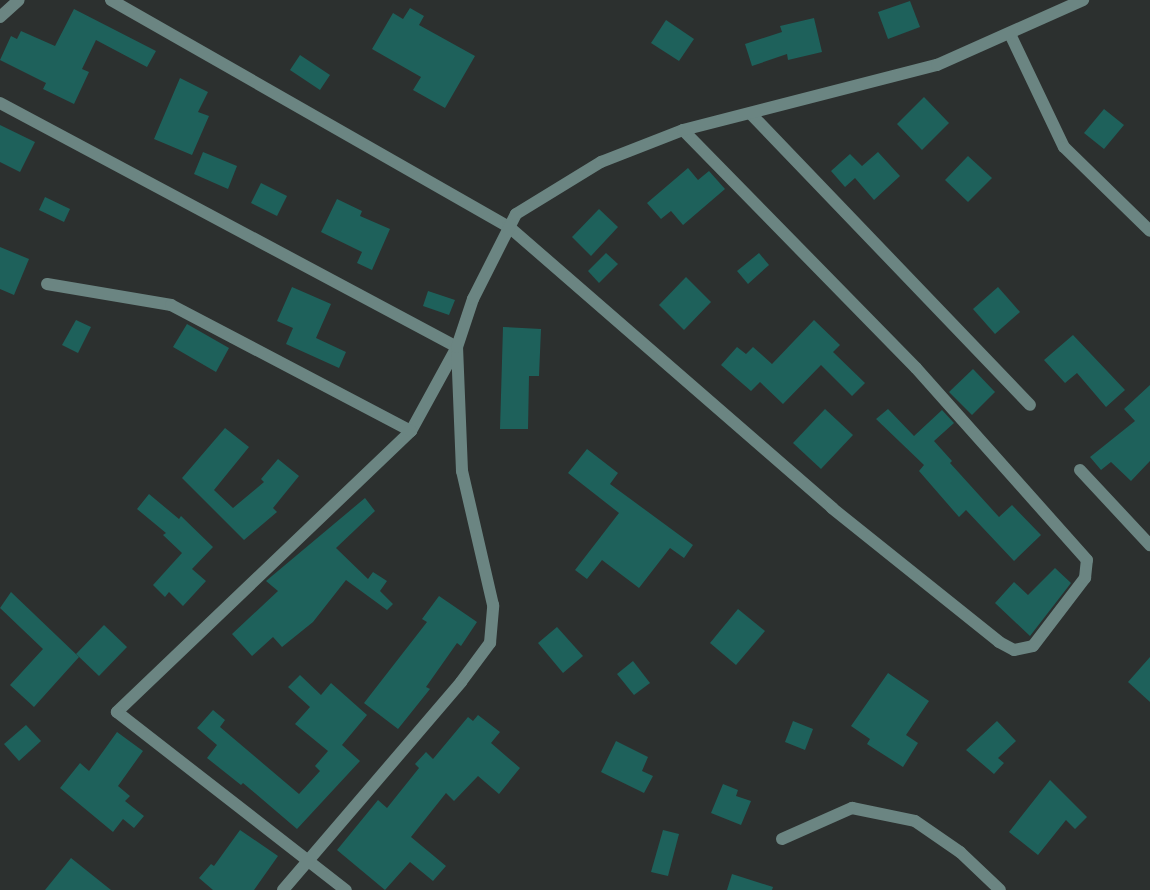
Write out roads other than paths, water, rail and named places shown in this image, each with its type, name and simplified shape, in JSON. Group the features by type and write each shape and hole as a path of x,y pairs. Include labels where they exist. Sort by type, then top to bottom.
{"street":[{"path":"0,17 19,0"},
{"path":"111,0 508,226 832,508 999,642 1014,650 1033,646 1085,578 1087,560 916,368 683,130"},
{"path":"346,890 310,860 117,712 411,431 457,347 473,299 508,226 516,214 601,162 683,130 937,65 1010,34 1058,4 1083,0"},
{"path":"1010,34 1064,147 1150,231"},
{"path":"0,103 457,347"},
{"path":"751,114 1030,405"},
{"path":"48,284 172,305 411,431"},
{"path":"284,890 460,682 490,643 493,605 462,471 457,347"},
{"path":"1080,470 1150,545"},
{"path":"782,839 852,808 915,821 960,852 1000,890"}]}
